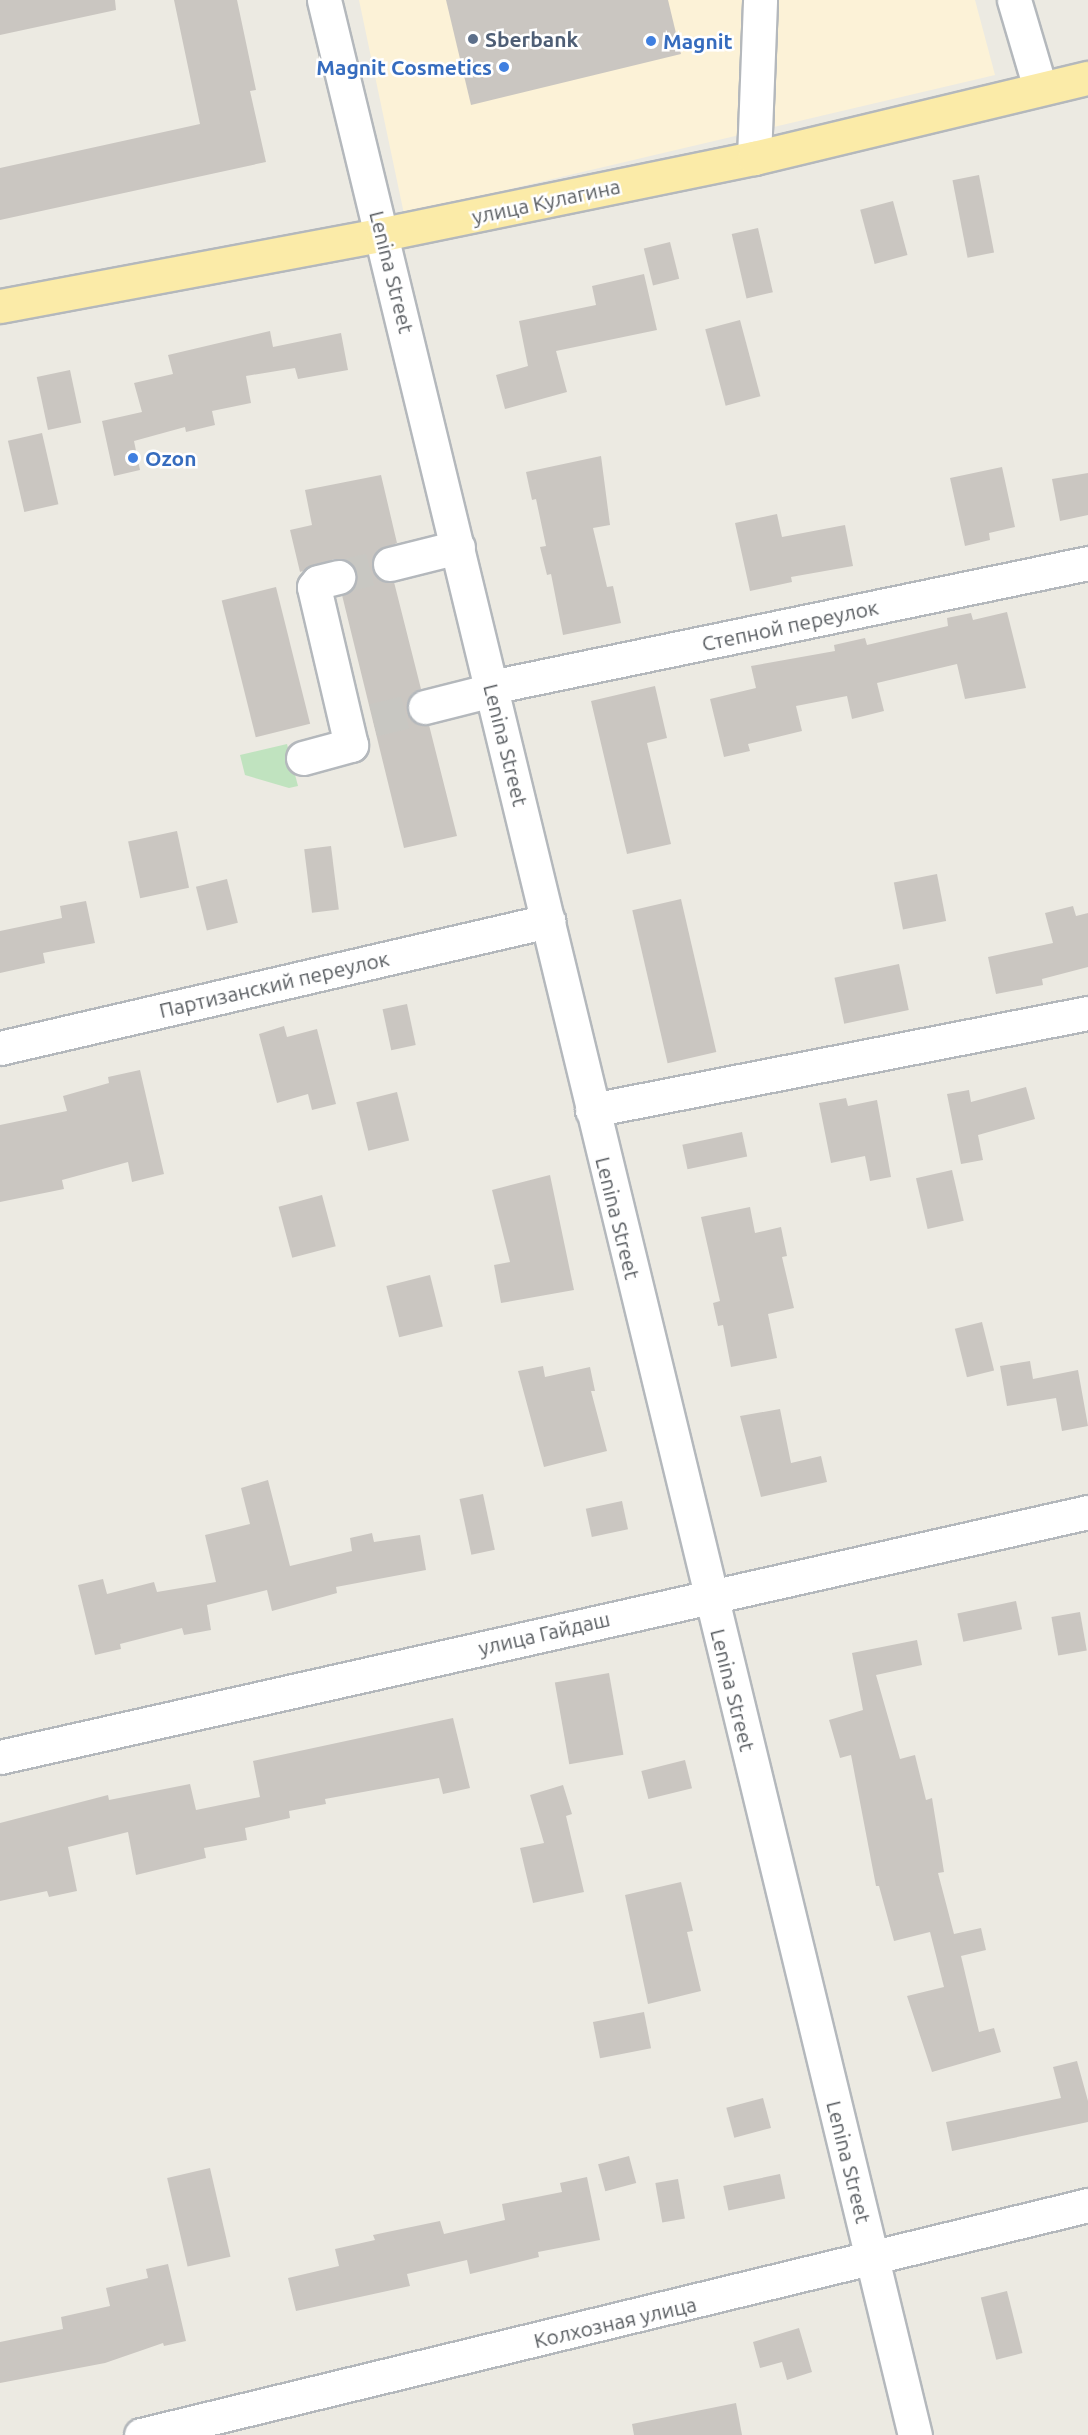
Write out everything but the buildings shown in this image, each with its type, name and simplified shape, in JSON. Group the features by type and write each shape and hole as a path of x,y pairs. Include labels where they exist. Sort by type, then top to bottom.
{"main road":[{"name":"улица Кулагина","path":"0,306 384,234 754,158 1088,78"}],"street":[{"name":"Lenina Street","path":"324,0 384,234 709,1595 874,2260 915,2435"},
{"path":"754,158 760,0"},
{"path":"1014,0 1040,88"},
{"path":"390,564 458,547"},
{"name":"Степной переулок","path":"425,707 492,689 1088,563"},
{"path":"303,758 351,744 360,723 314,587 318,582 338,577"},
{"name":"Партизанский переулок","path":"0,1048 548,921"},
{"path":"592,1110 1088,1012"},
{"name":"улица Гайдаш","path":"0,1757 709,1595 1088,1512"},
{"name":"Колхозная улица","path":"141,2435 874,2260 1088,2205"}],"shaded area":[{"path":"359,0 975,0 995,75 404,214"}],"green space":[{"path":"287,744 298,786 289,788 245,775 240,755"}],"tunnel":[{"path":"338,577 390,564"},
{"path":"373,720 425,707"}],"place":[{"name":"Sberbank","path":"473,39"},
{"name":"Magnit","path":"651,41"},
{"name":"Magnit Cosmetics","path":"504,67"},
{"name":"Ozon","path":"133,458"}]}
